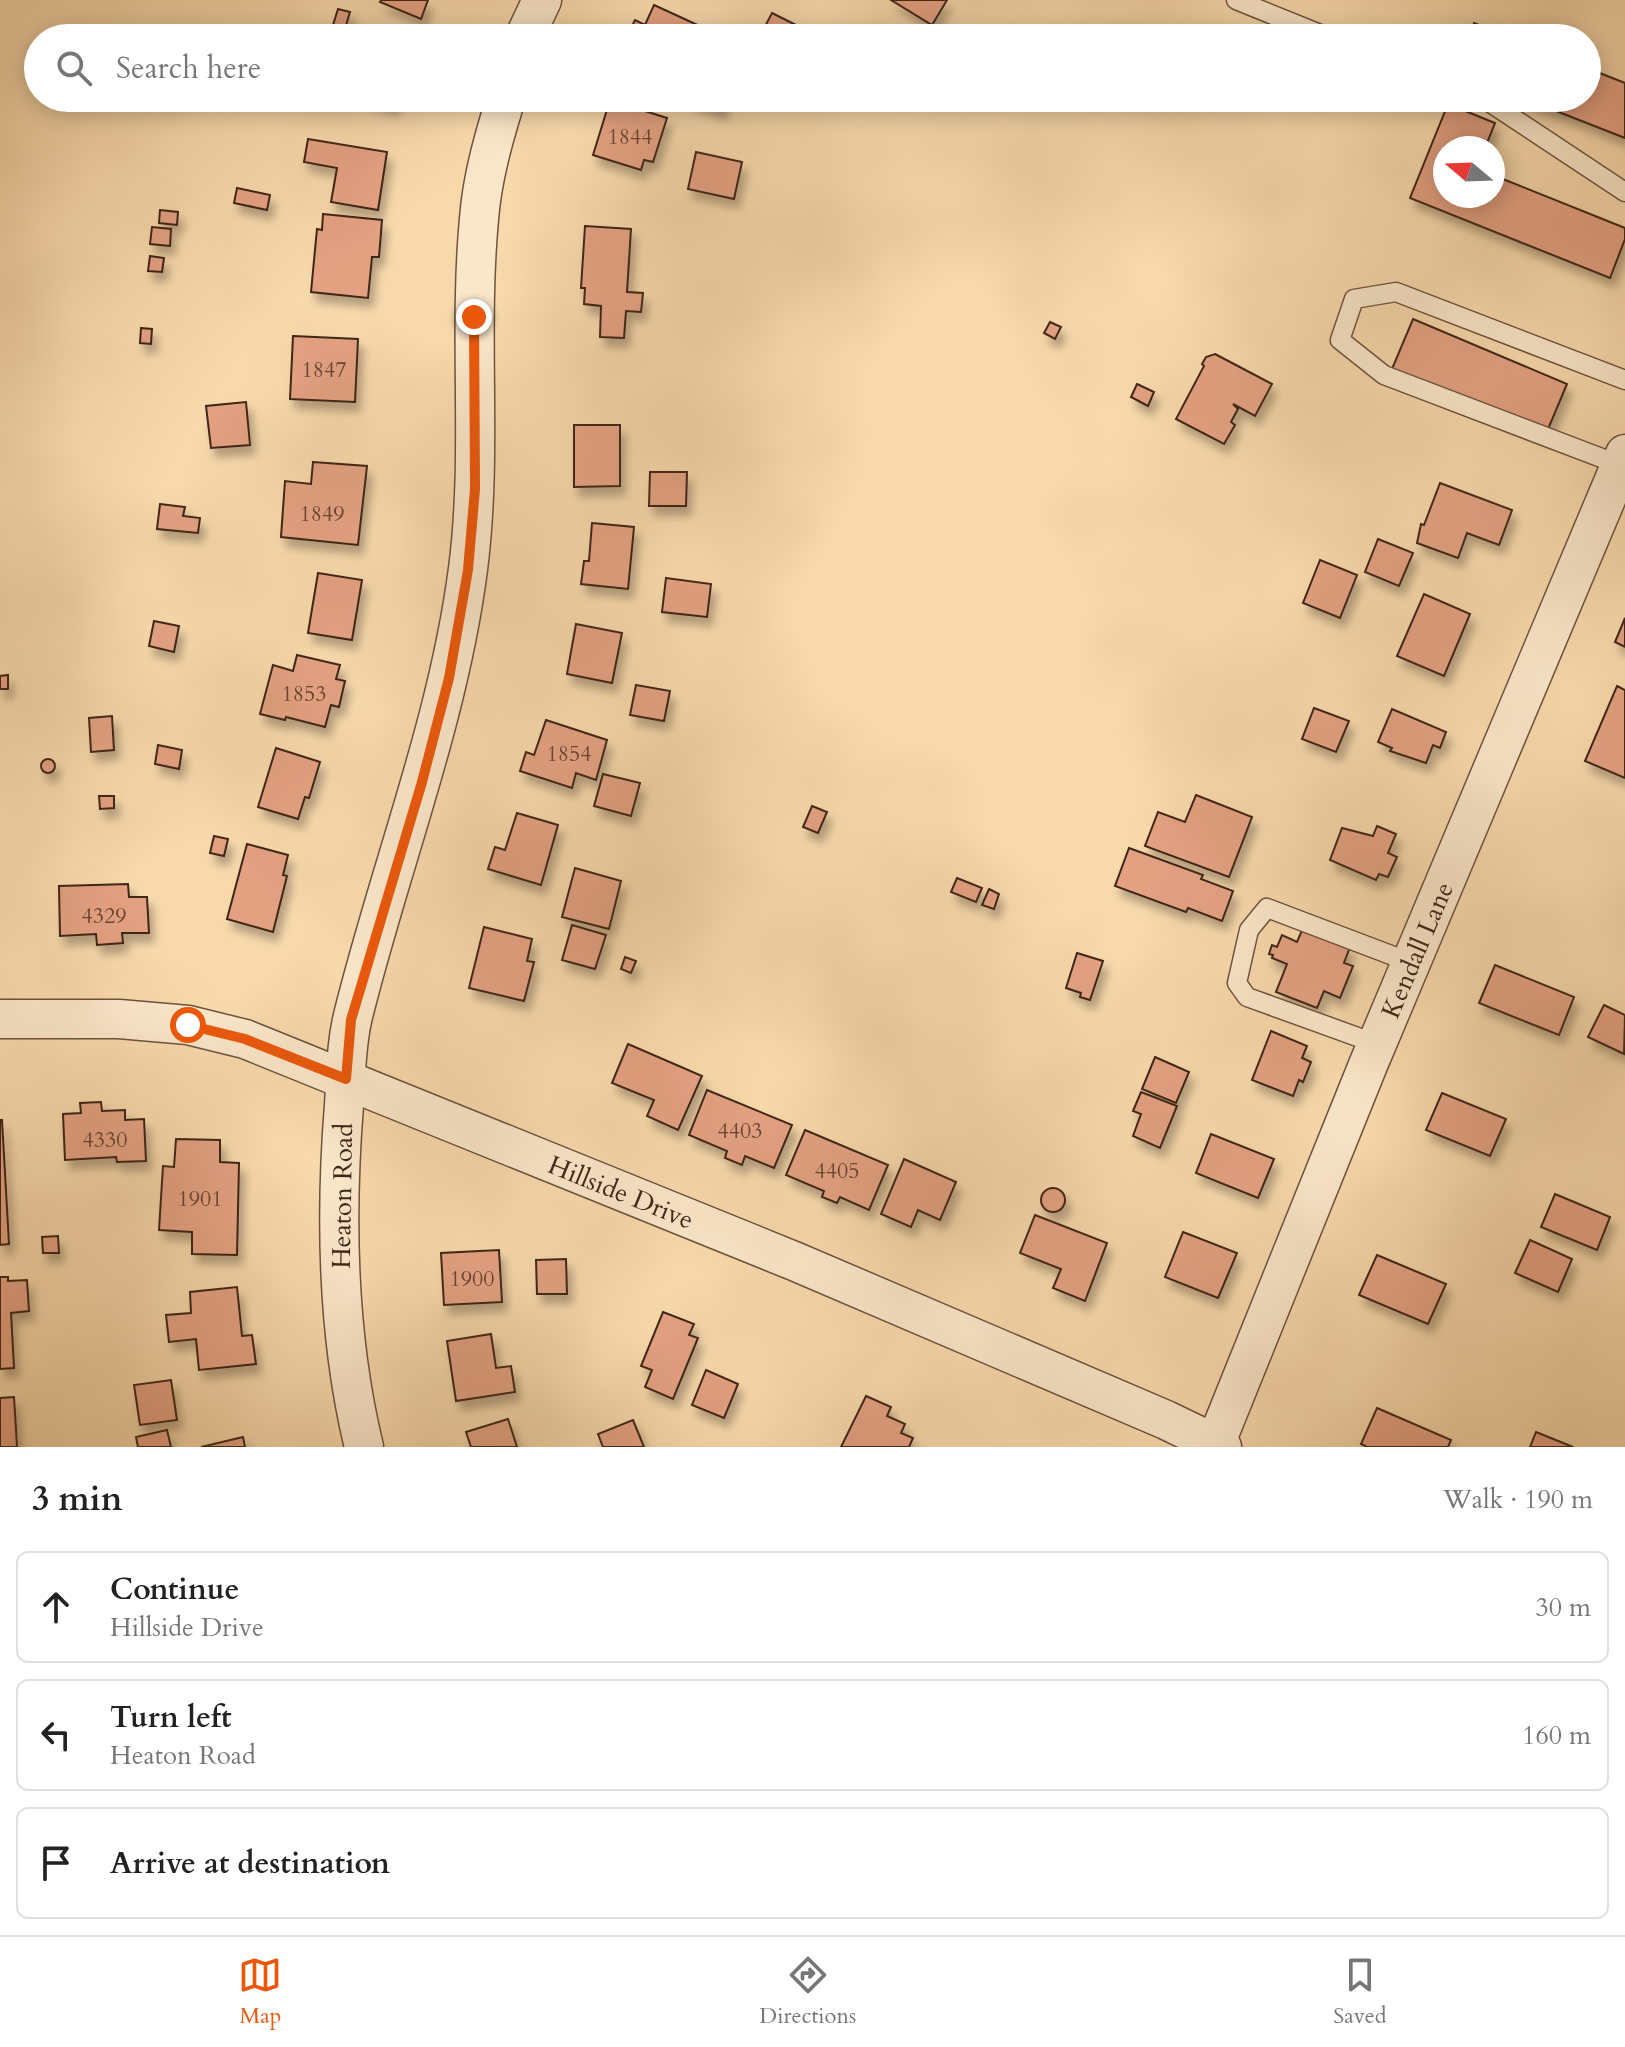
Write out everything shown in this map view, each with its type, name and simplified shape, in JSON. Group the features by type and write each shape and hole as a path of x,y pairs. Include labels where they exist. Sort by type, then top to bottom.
{"street":[{"path":"531,24 542,0"},
{"name":"Heaton Road","path":"364,1447 350,1367 340,1266 338,1182 351,1020 422,782 449,678 468,570 475,489 474,317 479,216 493,140 502,112"},
{"name":"Kendall Lane","path":"1217,1446 1377,1044 1623,460"},
{"name":"Hillside Drive","path":"0,1019 119,1019 188,1025 245,1039 794,1261 1166,1420 1217,1446"}],"lane":[{"path":"1236,0 1295,24"},
{"path":"1504,112 1625,192"},
{"path":"1623,460 1384,375 1340,340 1354,299 1396,292 1625,380"},
{"path":"1377,1044 1247,997 1237,983 1249,930 1267,908 1412,963"}],"building":[{"path":"381,0 428,0 421,19"},
{"path":"891,0 947,0 930,24"},
{"path":"654,5 695,24 645,24"},
{"path":"338,9 350,12 346,24 333,24"},
{"path":"772,13 794,24 766,24"},
{"path":"1601,74 1625,83 1625,138 1559,112 1601,112"},
{"path":"606,112 648,112 667,118 653,162 644,160 641,170 593,155"},
{"path":"1445,112 1468,112 1495,123 1490,136 1435,136"},
{"path":"308,139 387,152 378,210 331,202 337,168 304,162"},
{"path":"1433,141 1433,207 1410,198"},
{"path":"696,152 742,162 734,199 688,189"},
{"path":"1505,180 1625,228 1625,239 1610,278 1435,208 1505,208"},
{"path":"237,188 270,195 267,210 234,203"},
{"path":"160,210 178,212 177,225 159,223"},
{"path":"323,214 382,220 379,257 372,257 368,298 311,292 317,229 322,230"},
{"path":"585,226 631,229 627,292 643,293 641,312 626,311 624,338 600,337 601,306 584,304 585,288 581,288"},
{"path":"152,227 171,229 170,246 150,244"},
{"path":"150,256 164,258 162,272 148,271"},
{"path":"1413,319 1567,384 1546,434 1392,369"},
{"path":"1050,322 1061,327 1055,339 1044,333"},
{"path":"141,328 152,329 151,344 140,343"},
{"path":"293,336 358,339 355,402 290,399"},
{"path":"1215,354 1272,384 1255,416 1233,404 1238,409 1231,422 1235,425 1224,444 1176,419 1206,357"},
{"path":"1137,384 1154,392 1148,406 1131,397"},
{"path":"246,402 250,445 211,448 206,406"},
{"path":"574,425 620,425 620,486 574,487"},
{"path":"313,462 367,466 358,545 281,537 285,481 311,484"},
{"path":"650,472 687,472 686,506 649,506"},
{"path":"1440,483 1512,510 1499,545 1467,533 1458,558 1417,543 1421,524 1424,525"},
{"path":"160,504 185,507 183,516 200,518 198,533 157,529"},
{"path":"592,523 634,527 628,589 581,584 584,561 589,561"},
{"path":"1378,539 1413,553 1399,586 1365,572"},
{"path":"1320,560 1357,575 1340,618 1303,603"},
{"path":"318,573 362,580 352,640 308,633"},
{"path":"666,578 711,584 707,617 662,612"},
{"path":"1424,594 1470,614 1444,676 1397,656"},
{"path":"1625,618 1625,647 1615,642"},
{"path":"154,621 179,626 174,652 149,646"},
{"path":"576,624 622,633 612,683 567,674"},
{"path":"297,655 340,665 336,679 345,681 339,707 331,705 325,727 260,714 273,665 293,671"},
{"path":"8,675 8,689 0,689 0,676"},
{"path":"636,685 670,691 664,721 630,715"},
{"path":"1617,686 1625,690 1625,778 1585,761"},
{"path":"1314,708 1349,721 1336,752 1302,739"},
{"path":"1392,709 1446,732 1440,748 1433,745 1426,763 1390,751 1392,748 1378,742"},
{"path":"112,716 114,750 91,752 89,718"},
{"path":"546,720 607,740 596,780 576,773 572,788 520,771 526,752 534,755"},
{"path":"158,745 182,750 179,769 155,764"},
{"path":"276,748 320,762 309,798 305,797 298,819 258,807"},
{"path":"48,759 55,766 48,773 41,766"},
{"path":"603,774 640,783 631,816 594,806"},
{"path":"1196,795 1252,817 1229,877 1145,846 1158,812 1185,822"},
{"path":"99,796 114,796 114,808 100,809"},
{"path":"812,806 827,812 818,833 803,827"},
{"path":"517,813 558,825 541,885 488,869 495,847 505,850"},
{"path":"1377,826 1396,834 1388,853 1397,857 1388,877 1379,874 1376,880 1330,860 1342,828 1373,836"},
{"path":"214,836 228,839 224,856 210,853"},
{"path":"247,844 288,855 283,875 287,876 273,932 227,919"},
{"path":"1129,848 1203,875 1201,879 1233,891 1222,921 1188,908 1186,912 1115,886"},
{"path":"575,868 621,881 609,929 562,917"},
{"path":"957,878 982,888 976,902 951,892"},
{"path":"128,884 129,897 147,897 149,933 122,933 123,943 97,945 96,934 60,936 59,886"},
{"path":"989,889 999,894 994,909 982,905"},
{"path":"572,925 606,935 595,969 562,960"},
{"path":"484,927 532,939 527,961 534,962 524,1001 469,988"},
{"path":"1303,928 1350,947 1344,963 1353,966 1340,998 1324,991 1317,1008 1276,992 1287,964 1269,954 1272,945 1277,947 1282,935 1297,942"},
{"path":"1077,953 1103,961 1090,1000 1066,988"},
{"path":"625,957 636,961 631,973 621,969"},
{"path":"1495,965 1574,997 1559,1035 1479,1003"},
{"path":"1604,1005 1625,1015 1624,1054 1588,1037"},
{"path":"1271,1031 1307,1046 1302,1058 1311,1062 1293,1096 1252,1080"},
{"path":"628,1044 702,1076 678,1130 647,1116 654,1100 612,1083"},
{"path":"1155,1057 1189,1072 1176,1103 1142,1089"},
{"path":"707,1090 792,1125 774,1168 745,1156 742,1165 725,1158 727,1151 689,1135"},
{"path":"1141,1092 1177,1106 1160,1148 1133,1136 1141,1114 1133,1111"},
{"path":"1442,1093 1506,1119 1490,1156 1426,1130"},
{"path":"101,1102 102,1111 125,1110 125,1120 144,1119 146,1161 117,1162 116,1157 65,1160 63,1114 81,1113 80,1103"},
{"path":"0,1120 9,1244 0,1245"},
{"path":"805,1130 888,1165 869,1210 840,1197 837,1203 822,1197 824,1191 786,1175"},
{"path":"1211,1134 1274,1159 1258,1198 1196,1173"},
{"path":"176,1139 220,1140 220,1162 239,1163 237,1255 192,1254 192,1232 159,1230 163,1166 174,1167"},
{"path":"904,1159 956,1182 940,1220 918,1210 911,1227 881,1214"},
{"path":"1053,1188 1064,1195 1065,1200 1058,1211 1053,1212 1042,1205 1041,1200 1048,1189"},
{"path":"1555,1194 1610,1217 1597,1250 1541,1227"},
{"path":"1035,1215 1107,1243 1085,1301 1053,1288 1061,1269 1020,1253"},
{"path":"1183,1232 1237,1253 1218,1298 1165,1277"},
{"path":"58,1236 59,1253 43,1253 42,1237"},
{"path":"1530,1240 1572,1259 1558,1292 1515,1273"},
{"path":"499,1250 502,1302 444,1305 441,1253"},
{"path":"1377,1255 1446,1284 1428,1324 1359,1295"},
{"path":"566,1259 567,1294 537,1294 536,1260"},
{"path":"0,1277 8,1277 8,1281 27,1280 29,1311 11,1313 14,1368 0,1369"},
{"path":"237,1287 242,1336 252,1335 256,1364 199,1370 196,1339 169,1342 166,1315 191,1313 190,1292"},
{"path":"663,1312 694,1324 689,1335 698,1338 673,1399 645,1387 652,1370 641,1366"},
{"path":"491,1334 496,1368 511,1366 515,1392 456,1401 447,1341"},
{"path":"706,1370 738,1384 724,1418 692,1405"},
{"path":"171,1380 177,1420 140,1425 134,1385"},
{"path":"866,1396 891,1407 887,1416 905,1424 901,1433 913,1438 909,1447 841,1447"},
{"path":"14,1397 17,1447 0,1447 0,1398"},
{"path":"1377,1408 1451,1440 1448,1447 1367,1447 1361,1444"},
{"path":"508,1419 517,1447 471,1447 466,1432"},
{"path":"633,1420 644,1447 603,1447 598,1434"},
{"path":"167,1430 171,1447 138,1447 136,1437"},
{"path":"1536,1432 1573,1447 1530,1447"},
{"path":"243,1437 245,1447 201,1447"}],"route":[{"path":"188,1025 245,1039 346,1079 351,1020 422,782 449,678 468,570 475,489 474,317"}]}
